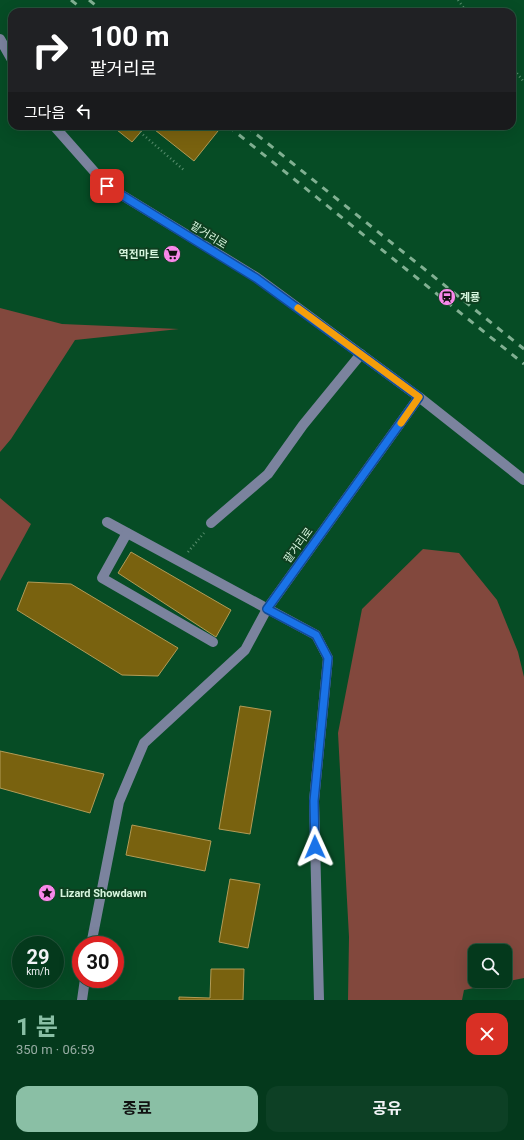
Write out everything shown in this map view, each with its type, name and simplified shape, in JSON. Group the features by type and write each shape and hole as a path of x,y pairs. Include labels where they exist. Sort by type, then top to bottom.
{"street":[{"path":"1,41 8,53"},
{"name":"팥거리로","path":"58,130 107,186 256,278 419,397 524,480"},
{"path":"211,523 268,474 303,425 361,354"},
{"name":"팥거리로","path":"93,936 120,802 144,743 245,650 267,609 419,397"},
{"path":"107,522 316,635 328,658 314,801 319,1000"},
{"path":"127,533 102,578 213,642"},
{"path":"82,1000 84,988"}],"path":[{"path":"516,72 524,82"},
{"path":"140,132 185,170"},
{"path":"181,562 211,523"}],"shaded area":[{"path":"0,308 62,324 179,329 75,340 11,439 0,452"},
{"path":"0,498 31,524 0,581"},
{"path":"423,549 459,553 497,600 518,652 524,677 524,978 512,980 512,944 468,944 468,988 474,988 464,990 462,1000 348,1000 349,937 338,733 362,609"}],"building":[{"path":"117,130 142,130 132,142"},
{"path":"155,130 219,130 194,161"},
{"path":"131,552 231,610 216,637 118,573"},
{"path":"28,582 71,584 178,648 158,676 122,675 17,610"},
{"path":"240,706 271,711 250,834 219,829"},
{"path":"0,751 104,774 90,813 0,788"},
{"path":"132,825 211,841 205,871 126,855"},
{"path":"230,879 260,884 248,948 219,942"},
{"path":"211,969 244,969 243,1000 179,1000 179,997 210,998"}],"railway":[{"path":"71,0 81,8"},
{"path":"89,0 99,8"},
{"path":"233,130 524,364"},
{"path":"251,130 524,349"}],"slow traffic":[{"path":"298,308 419,397 401,423"}],"place":[{"name":"역전마트","path":"172,254"},
{"name":"계룡","path":"447,297"},
{"name":"Lizard Showdawn","path":"47,893"}],"route":[{"path":"107,186 256,278 419,397 267,609 316,635 328,658 314,801 315,847"}]}
